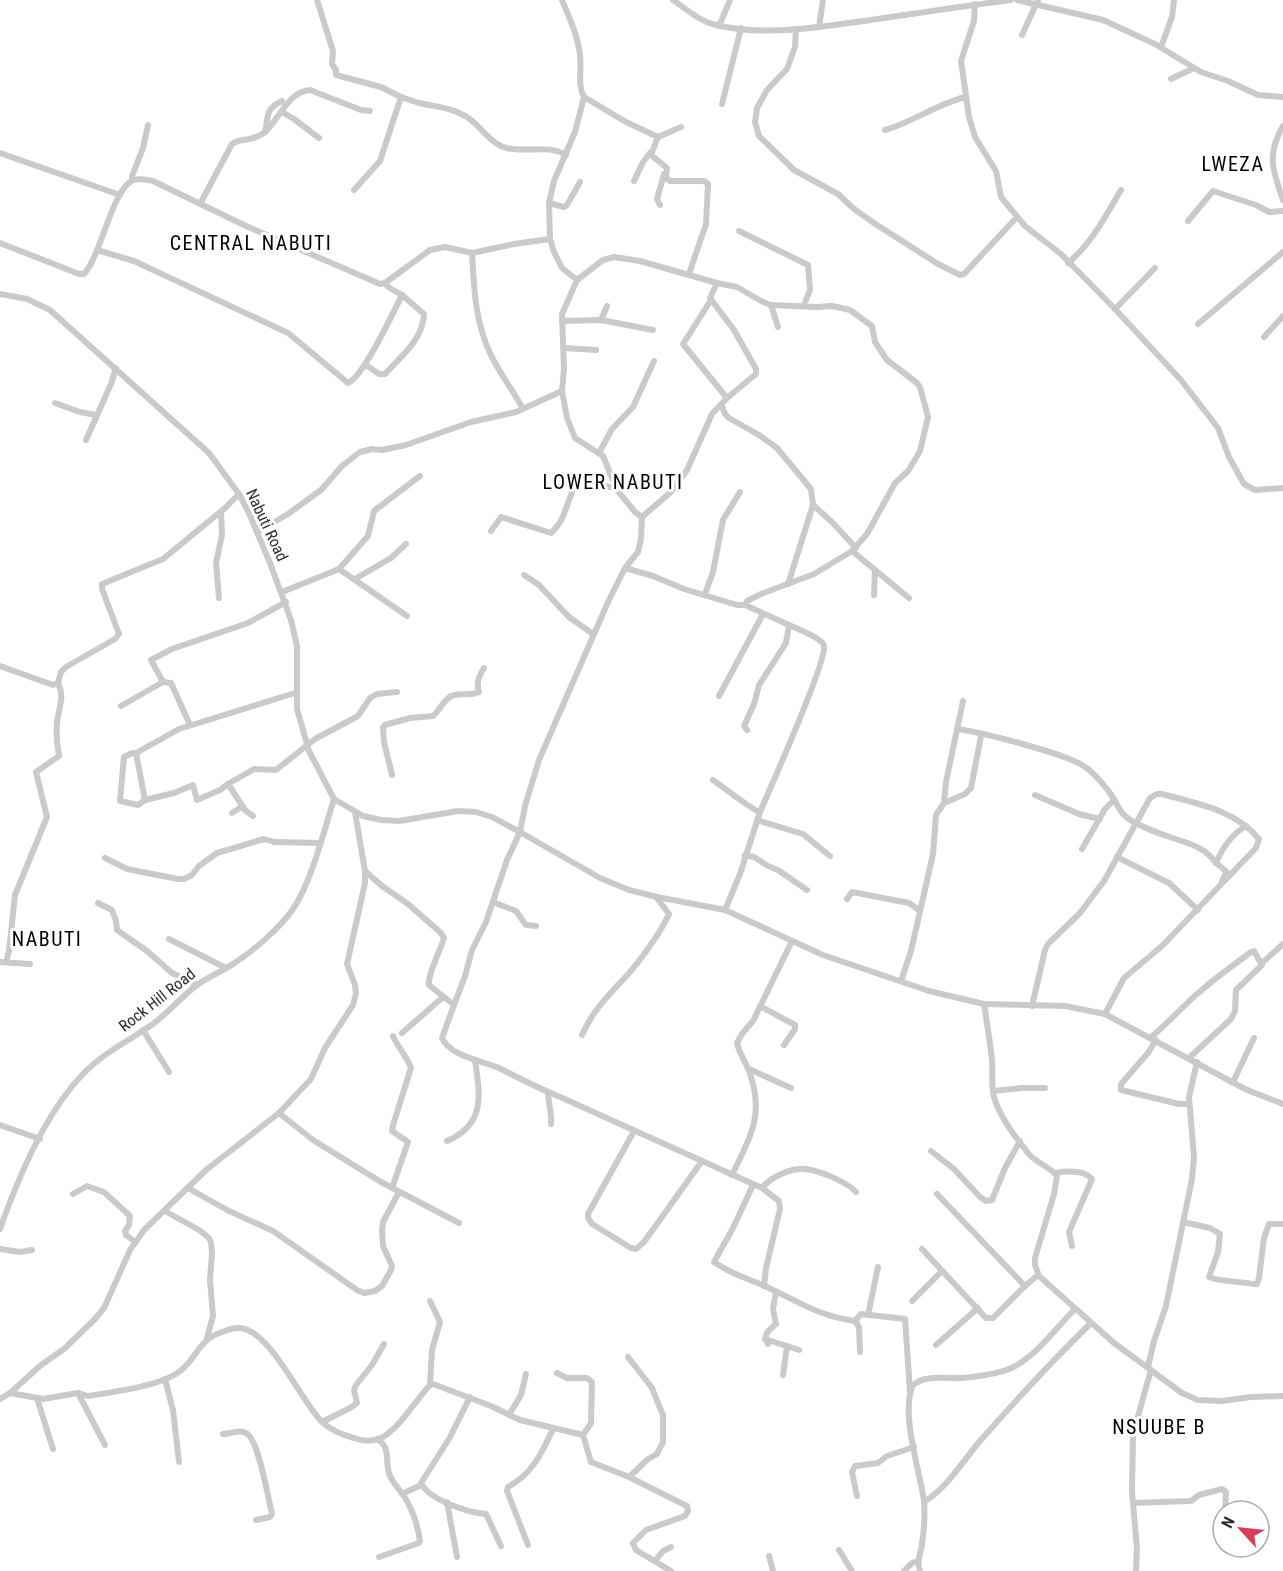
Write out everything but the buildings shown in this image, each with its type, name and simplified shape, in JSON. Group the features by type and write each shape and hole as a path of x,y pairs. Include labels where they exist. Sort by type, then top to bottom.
{"street":[{"path":"317,0 333,51 332,64 336,75 381,87 421,104 449,108 471,120 508,149 537,148 562,152 566,155"},
{"path":"562,0 579,50 580,90 584,97 633,126 658,137"},
{"path":"673,0 692,14 719,26 796,29 1011,0"},
{"path":"719,26 730,0"},
{"path":"819,27 824,0"},
{"path":"1017,0 1037,2 1102,20 1161,47 1194,68 1258,94 1283,97"},
{"path":"1161,47 1172,17 1174,0"},
{"path":"1022,35 1037,2"},
{"path":"975,4 974,21 961,59 965,98 975,137 995,168 1001,197 1017,217 1068,262 1115,309 1198,401 1218,428 1229,457 1244,484 1255,490 1283,488"},
{"path":"722,104 741,28"},
{"path":"796,29 795,47 787,69 762,98 754,118 759,136 790,167 838,194 864,217 938,264 960,275 964,274 1017,217"},
{"path":"1171,79 1194,68"},
{"path":"200,204 232,144 235,141 253,140 265,132 274,124 290,100 301,90 310,90 361,110 370,111"},
{"path":"354,190 380,161 401,97"},
{"path":"577,280 562,268 550,239 549,203 554,182 566,155 584,97"},
{"path":"885,130 912,121 950,101 965,98"},
{"path":"265,132 269,110 282,101"},
{"path":"282,112 319,138"},
{"path":"0,243 78,274 84,274 97,250 120,195 132,180 148,125"},
{"path":"1283,126 1271,154 1274,173 1283,200"},
{"path":"634,181 658,137 681,127"},
{"path":"0,153 120,195"},
{"path":"650,153 667,168"},
{"path":"660,206 657,199 660,182 667,168"},
{"path":"667,168 666,178 670,181 704,181 709,186 706,224 689,274"},
{"path":"132,180 153,181 380,284 430,250 445,247 472,253 550,239"},
{"path":"549,203 567,206 580,182"},
{"path":"1068,262 1083,250 1094,236 1121,190"},
{"path":"1188,221 1213,191 1256,205 1269,212 1283,211"},
{"path":"739,231 808,265 810,290 804,305"},
{"path":"97,250 134,261 288,333 348,383 353,381 366,365 402,295"},
{"path":"1198,324 1283,252"},
{"path":"472,253 474,294 482,330 491,355 523,409"},
{"path":"642,517 635,512 616,488 603,456 575,438 567,418 562,391 564,348 562,314 577,280 603,260 614,257 640,261 717,284 737,287 771,305 804,305 816,308 832,306 850,310 872,326 877,347 887,360 917,383 927,410 928,417 918,455 908,471 895,483 877,517 854,549 814,574 761,594 747,601 745,605"},
{"path":"1115,309 1155,268"},
{"path":"366,365 379,374 385,374 411,347 420,333 424,314 402,295 388,287 385,282"},
{"path":"717,284 710,296 711,300 683,344 727,398"},
{"name":"Nabuti Road","path":"0,294 27,299 50,310 209,453 238,494 257,532 286,602 297,646 295,693 297,709 307,746 334,799"},
{"path":"711,300 734,330 756,369 753,377 727,398 710,418 698,449 674,488 642,517 638,552 625,568 593,634 539,760 520,832 507,860 494,902 472,950 465,976 442,1035 443,1041 458,1053 496,1067 529,1084 762,1188 779,1201 764,1286"},
{"path":"771,305 777,327"},
{"path":"602,320 607,306"},
{"path":"1264,337 1283,316"},
{"path":"562,321 602,320 653,330"},
{"path":"564,348 596,350"},
{"path":"600,453 612,429 633,407 654,361"},
{"path":"86,440 116,368"},
{"path":"257,532 288,514 321,490 342,466 360,452 372,448 382,450 406,445 471,422 523,409 562,391"},
{"path":"55,403 96,415"},
{"path":"722,406 729,418 777,448 808,484 813,506 788,584"},
{"path":"282,592 339,569 368,536 374,511 420,476"},
{"path":"491,531 501,518 551,533 561,522 578,482 616,488"},
{"path":"705,594 713,572 723,520 740,492"},
{"path":"30,964 3,962 9,951 15,895 47,817 36,772 59,756 57,722 62,691 58,683 61,672 115,639 119,634 102,584 155,564 221,512 238,494"},
{"path":"813,506 832,522 875,570 909,598"},
{"path":"219,598 216,563 222,535 221,512"},
{"path":"355,579 391,558 406,544"},
{"path":"625,568 645,573 684,589 737,605 745,605 817,638 825,648 817,674 760,812 725,910"},
{"path":"339,569 407,616"},
{"path":"874,596 875,570"},
{"path":"524,575 539,585 569,617 593,634"},
{"path":"163,682 151,660 182,645 248,623 286,602"},
{"path":"718,696 763,614"},
{"path":"747,730 744,726 759,686 786,643 789,625"},
{"path":"0,666 53,685 58,683"},
{"path":"392,775 383,727 410,718 433,716 448,698 454,695 473,695 479,692 479,677 484,668"},
{"path":"121,706 163,682 171,683 190,725"},
{"path":"295,693 179,729 136,753 124,757 120,801 138,805 145,800 194,785 197,800 220,790 254,769 276,770 315,739 358,716 370,698 376,694 397,692"},
{"path":"901,981 911,951 933,854 935,818 944,803 946,782 963,701"},
{"path":"957,729 977,732 981,736 1004,739 1085,766 1108,790 1122,815 1136,823 1203,849 1227,872 1215,891"},
{"path":"944,803 965,794 971,788 981,736"},
{"path":"136,753 145,800"},
{"path":"713,780 754,811 760,812"},
{"path":"228,784 253,816"},
{"path":"1032,1006 1045,950 1104,881 1148,800 1157,794 1234,817 1246,826 1258,839 1259,844 1239,868 1162,946 1124,978 1105,1014"},
{"path":"1035,795 1079,814 1100,819"},
{"path":"334,799 355,812 381,820 399,821 458,811 476,812 520,832 600,878 629,890 725,910 823,956 929,991 984,1004 1065,1006 1105,1014 1233,1082 1269,1100 1283,1104"},
{"name":"Rock Hill Road","path":"0,1229 3,1209 23,1169 62,1101 84,1074 95,1063 166,1013 197,985 235,963 270,934 292,910 306,885 334,799"},
{"path":"1082,849 1110,804 1115,802"},
{"path":"232,813 243,806"},
{"path":"0,1399 64,1349 95,1319 104,1308 135,1242 144,1230 206,1170 279,1113 311,1079 325,1048 353,1005 356,994 347,964 365,883 365,871 355,812"},
{"path":"757,820 803,834 830,856"},
{"path":"1216,863 1223,849 1239,830 1246,826"},
{"path":"105,858 138,872 184,879 212,856 264,839 274,843 319,843"},
{"path":"745,855 754,857 778,870 807,890"},
{"path":"1117,857 1169,883 1198,909"},
{"path":"365,871 441,933 444,938 428,979 429,984 454,1005"},
{"path":"847,899 852,892 909,903 920,909"},
{"path":"582,1035 589,1019 630,972 662,929 669,914 657,897"},
{"path":"494,902 516,911 525,925 536,926"},
{"path":"98,903 112,910 117,930 147,951 172,973 197,985"},
{"path":"169,939 226,968"},
{"path":"732,1175 756,1120 754,1092 749,1069 737,1043 760,1006 792,941"},
{"path":"1189,1058 1231,1019 1235,1011 1236,990 1283,944"},
{"path":"1189,1104 1179,1104 1121,1090 1121,1084 1149,1053 1154,1039 1202,989 1251,952 1255,952 1262,963"},
{"path":"402,1033 443,997"},
{"path":"984,1004 994,1098 1006,1123 1033,1159 1055,1173 1057,1179 1035,1258 1038,1275 1114,1343 1182,1393 1198,1400 1222,1401 1283,1396"},
{"path":"760,1006 795,1024 795,1029 784,1045"},
{"path":"143,1030 169,1072"},
{"path":"392,1188 408,1142 392,1131 411,1068 393,1036"},
{"path":"1233,1082 1254,1038"},
{"path":"447,1141 471,1125 477,1114 480,1101 475,1060"},
{"path":"1136,1571 1133,1434 1150,1369 1154,1341 1166,1306 1193,1168 1189,1104 1197,1062"},
{"path":"749,1069 791,1088"},
{"path":"993,1091 1045,1088"},
{"path":"549,1092 551,1124"},
{"path":"279,1113 313,1140 399,1192 459,1223"},
{"path":"0,1125 40,1139"},
{"path":"634,1131 588,1214 592,1224 630,1248 636,1249 644,1242 702,1161"},
{"path":"931,1151 954,1169 986,1201 992,1200 1005,1167 1020,1141"},
{"path":"762,1188 771,1178 807,1169 848,1184 856,1192"},
{"path":"1055,1173 1070,1171 1088,1175 1092,1179 1069,1232 1072,1246"},
{"path":"753,1185 714,1262 735,1276 764,1286 825,1315 855,1321 859,1327 860,1352"},
{"path":"73,1194 87,1186 104,1192 130,1216 129,1225 125,1231 126,1235 135,1242"},
{"path":"188,1188 227,1210 273,1231 364,1293 375,1291 382,1286 392,1270 383,1246 382,1230 383,1222 399,1192"},
{"path":"937,1194 1025,1286"},
{"path":"10,1393 37,1398 78,1393 88,1396 165,1379 184,1368 207,1338 213,1316 210,1280 211,1243 209,1238 199,1230 165,1210"},
{"path":"1183,1222 1209,1228 1220,1234 1218,1252 1209,1277 1254,1284 1257,1284 1259,1278 1264,1238 1269,1224 1283,1224"},
{"path":"922,1249 986,1318 993,1318 1038,1275"},
{"path":"0,1250 20,1252 32,1250"},
{"path":"868,1315 878,1267"},
{"path":"912,1301 942,1271"},
{"path":"776,1292 773,1309 776,1324 766,1333 767,1342 799,1350"},
{"path":"207,1338 235,1328 248,1329 255,1333 296,1384 310,1409 322,1422 347,1436 361,1440 377,1439 396,1425 430,1385 432,1350 440,1322 430,1301"},
{"path":"936,1345 978,1308"},
{"path":"910,1391 913,1385 924,1378 962,1378 993,1374 1019,1364 1075,1310"},
{"path":"855,1321 861,1314 905,1319 909,1400 914,1447 924,1502 922,1543 918,1561 920,1571"},
{"path":"924,1502 933,1497 952,1477 972,1450 1024,1390 1091,1323"},
{"path":"322,1422 357,1403 354,1390 356,1385 372,1365 384,1344"},
{"path":"783,1375 787,1346"},
{"path":"628,1357 652,1388 663,1415 663,1442 657,1454 648,1458 629,1477"},
{"path":"557,1373 567,1378 587,1378 592,1382 591,1423 583,1436 590,1461 629,1477 685,1505 688,1509 685,1516 646,1530 634,1541 636,1550 671,1571"},
{"path":"509,1415 521,1395 526,1374"},
{"path":"165,1379 179,1462"},
{"path":"430,1385 470,1397 509,1415 583,1436"},
{"path":"78,1393 105,1445"},
{"path":"402,1494 421,1485 449,1439 470,1397"},
{"path":"37,1398 53,1449"},
{"path":"528,1545 507,1491 508,1487 518,1482 537,1462 553,1429"},
{"path":"223,1434 246,1432 252,1438 258,1451 272,1514 270,1517 256,1520"},
{"path":"377,1439 384,1444 389,1475 402,1494 420,1541 379,1557"},
{"path":"857,1496 852,1472 855,1466 878,1463 887,1456 914,1447"},
{"path":"421,1485 465,1511 486,1514 501,1546"},
{"path":"1133,1503 1191,1501 1199,1495 1222,1489 1226,1492 1226,1499"},
{"path":"447,1502 457,1557"},
{"path":"655,1561 663,1551 671,1547"},
{"path":"839,1550 852,1571"},
{"path":"769,1556 772,1571"},
{"path":"904,1571 912,1563 918,1561"}],"district":[{"name":"LWEZA","path":"1233,164"},
{"name":"CENTRAL NABUTI","path":"251,243"},
{"name":"LOWER NABUTI","path":"613,482"},
{"name":"NABUTI","path":"47,939"},
{"name":"NSUUBE B","path":"1159,1427"}]}
